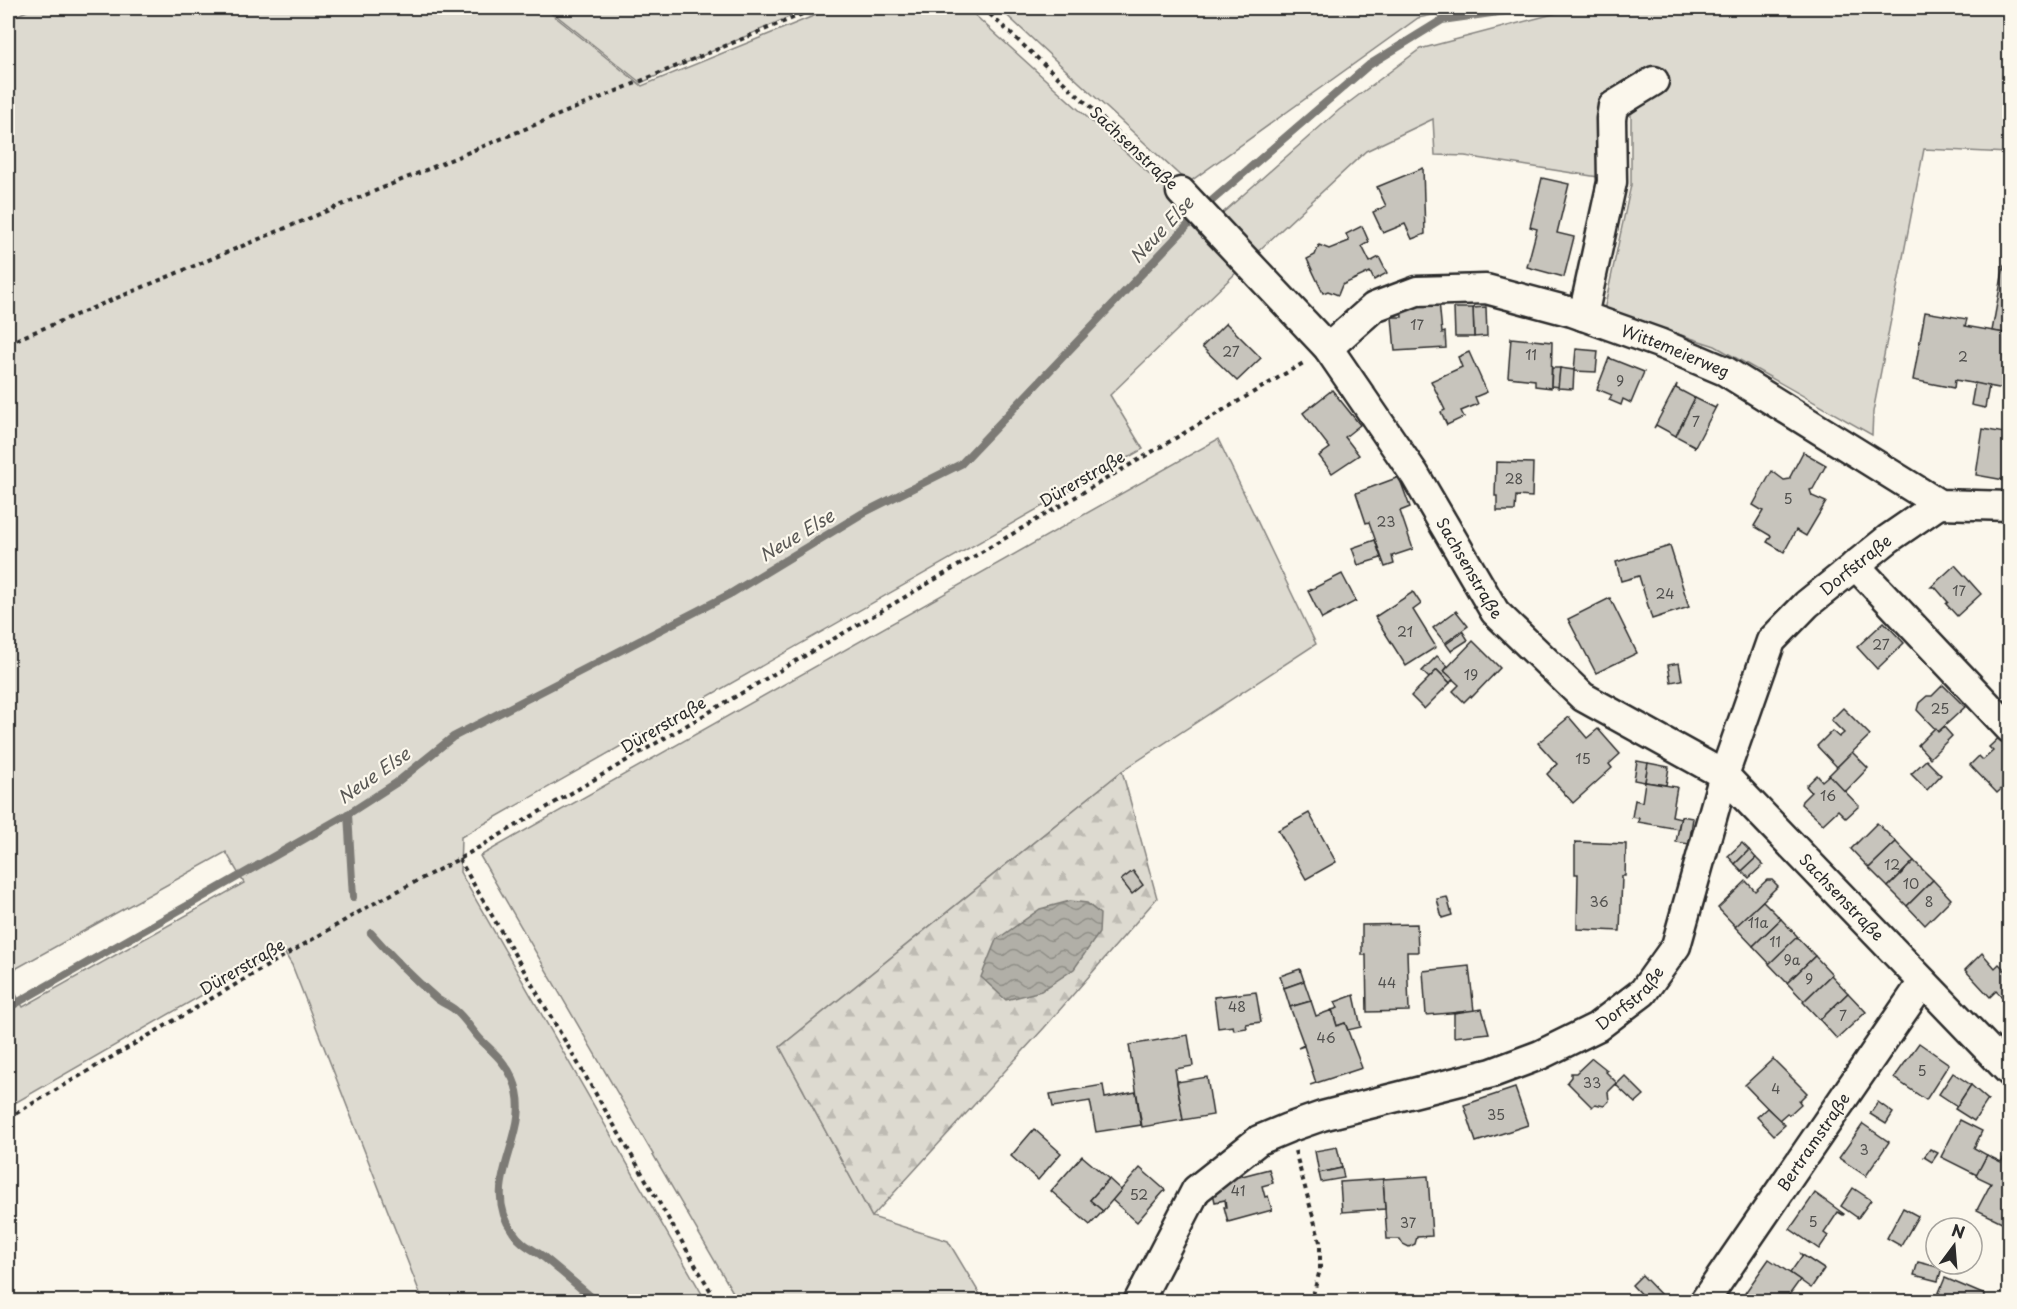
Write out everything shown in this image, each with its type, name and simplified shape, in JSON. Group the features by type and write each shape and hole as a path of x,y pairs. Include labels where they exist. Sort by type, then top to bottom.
{"street":[{"path":"1583,316 1612,182 1611,119 1613,106 1654,81"},
{"name":"Sachsenstraße","path":"1181,192 1328,348 1415,475 1495,612 1583,697 1724,775 2010,1072"},
{"name":"Wittemeierweg","path":"1328,348 1374,307 1417,291 1486,289 1583,316 1659,343 1725,371 1939,504"},
{"path":"1939,504 2010,506"},
{"name":"Dorfstraße","path":"1138,1302 1196,1190 1259,1140 1333,1113 1492,1073 1540,1055 1597,1027 1643,992 1676,946 1724,775 1771,641 1808,604 1888,539 1939,504"},
{"path":"1856,565 2010,729"},
{"name":"Bertramstraße","path":"1704,1302 1923,982"}],"path":[{"path":"8,343 817,8"},
{"name":"Sachsenstraße","path":"982,8 1139,150 1181,192"},
{"name":"Dürerstraße","path":"8,1118 371,905 459,859 1328,348"},
{"path":"459,859 717,1302"},
{"path":"1288,1128 1320,1242 1320,1270 1311,1302"}],"green space":[{"path":"34,8 546,8 642,86 833,8 967,8 1176,198 1239,270 1110,395 1143,449 461,837 460,872 706,1301 423,1301 292,965 282,949 8,1107 8,980 23,1007 244,883 226,852 8,973 8,19"},
{"path":"547,8 809,8 641,83"},
{"path":"999,8 1465,8 1418,18 1188,183"},
{"path":"1576,8 2009,8 2009,153 1924,149 1873,412 1872,435 1715,346 1604,310 1631,185 1631,114 1663,89 1654,71 1600,98 1605,178 1465,156 1435,155 1433,119 1366,151 1253,256 1217,218 1339,110 1420,49"},
{"path":"1218,439 1316,644 1122,771 780,1047 872,1217 948,1241 984,1301 738,1301 480,856"},
{"path":"1122,771 1157,898 1044,1028 872,1217 780,1047"}],"water":[{"path":"1070,901 1087,903 1100,914 1099,933 1074,969 1041,991 1006,1000 981,977 996,940 1040,909"}],"building":[{"path":"1423,168 1425,234 1412,239 1405,224 1383,233 1373,212 1386,206 1377,187"},
{"path":"1542,178 1569,184 1557,233 1574,237 1564,277 1527,267 1537,229 1530,227"},
{"path":"1362,226 1369,242 1362,246 1370,262 1379,257 1387,273 1374,280 1370,272 1342,285 1338,295 1328,291 1323,293 1307,259 1315,255 1319,245 1329,249 1349,241 1346,234"},
{"path":"2004,265 2010,266 2010,334 1992,331"},
{"path":"1439,301 1446,348 1395,351 1392,317 1402,317 1401,304"},
{"path":"1486,307 1487,336 1474,337 1473,308"},
{"path":"1454,308 1473,308 1474,337 1455,337"},
{"path":"1925,312 1967,319 1965,326 2010,334 2010,390 1955,380 1954,388 1913,380"},
{"path":"1226,323 1261,358 1237,381 1202,347"},
{"path":"1511,338 1552,342 1551,388 1535,386 1535,380 1508,377"},
{"path":"1576,349 1598,351 1596,372 1574,371"},
{"path":"1469,352 1487,392 1475,397 1478,404 1461,411 1464,417 1447,425 1441,412 1445,410 1431,381 1462,367 1458,357"},
{"path":"1609,358 1644,372 1631,403 1623,399 1621,405 1609,400 1612,395 1597,389"},
{"path":"1552,368 1560,368 1559,387 1551,386"},
{"path":"1560,368 1574,370 1573,389 1558,388"},
{"path":"1975,383 1989,386 1985,408 1971,405"},
{"path":"1677,384 1676,388 1695,398 1676,436 1656,425 1654,428"},
{"path":"1332,390 1360,425 1345,437 1359,455 1332,473 1319,456 1330,448 1303,413"},
{"path":"1695,398 1715,408 1717,405 1694,449 1695,446 1676,436"},
{"path":"1983,429 2010,434 2010,481 1976,475"},
{"path":"1803,452 1826,465 1813,489 1810,490 1812,496 1826,502 1806,536 1796,530 1784,552 1767,542 1771,536 1754,526 1763,511 1753,505 1772,471 1784,480 1790,479"},
{"path":"1496,462 1533,463 1532,497 1516,496 1515,511 1497,511"},
{"path":"1399,477 1410,507 1400,511 1413,549 1392,556 1394,564 1385,567 1356,493"},
{"path":"1375,540 1381,558 1358,565 1352,548"},
{"path":"1670,546 1689,607 1652,619 1639,576 1621,581 1616,562"},
{"path":"1955,565 1981,594 1957,616 1935,587 1931,587"},
{"path":"1342,574 1356,601 1322,619 1308,591"},
{"path":"1413,592 1421,604 1413,610 1436,647 1406,666 1375,617"},
{"path":"1610,598 1637,653 1596,673 1568,619"},
{"path":"1456,611 1468,626 1445,643 1433,628"},
{"path":"1884,622 1904,643 1877,669 1857,647"},
{"path":"1463,632 1468,640 1451,651 1446,644"},
{"path":"1473,641 1500,668 1472,697 1470,696 1464,702 1453,691 1459,685 1444,671"},
{"path":"1437,656 1448,666 1444,671 1453,679 1450,683 1437,670 1429,678 1422,671"},
{"path":"1679,663 1682,680 1671,682 1668,665"},
{"path":"1437,670 1450,683 1424,709 1411,696"},
{"path":"1943,685 1965,707 1938,732 1917,710 1919,703 1927,696 1932,696"},
{"path":"1843,708 1870,735 1837,767 1817,746 1832,731 1839,737 1844,733 1831,720"},
{"path":"1569,717 1587,738 1598,729 1620,754 1609,764 1612,768 1573,803 1547,774 1557,764 1538,743"},
{"path":"1944,727 1952,736 1930,758 1918,745 1935,728 1938,732"},
{"path":"2004,733 2010,739 2010,781 1997,793 1970,765 1979,756 1983,760 1993,751 1989,747"},
{"path":"1852,752 1868,768 1845,792 1829,775"},
{"path":"1926,760 1941,775 1927,790 1911,774"},
{"path":"1637,761 1648,763 1645,782 1634,780"},
{"path":"1648,763 1669,767 1666,785 1645,782"},
{"path":"1817,775 1822,781 1829,775 1859,806 1846,818 1838,810 1823,824 1801,804 1811,792 1806,786"},
{"path":"1645,782 1677,787 1672,816 1681,818 1678,829 1638,822 1639,818 1632,817 1635,800 1642,802"},
{"path":"1309,813 1336,862 1306,879 1278,830"},
{"path":"1681,816 1693,818 1689,844 1676,842"},
{"path":"1877,823 1896,842 1869,868 1851,849"},
{"path":"1575,842 1626,844 1620,931 1577,929 1578,874 1575,874"},
{"path":"1896,842 1914,861 1888,887 1869,868"},
{"path":"1742,843 1749,850 1735,864 1728,856"},
{"path":"1749,850 1756,858 1742,871 1735,864"},
{"path":"1756,858 1763,865 1749,878 1742,871"},
{"path":"1914,861 1933,880 1907,906 1888,887"},
{"path":"1133,871 1143,885 1132,894 1121,880"},
{"path":"1767,880 1772,880 1778,886 1736,927 1718,908 1746,881 1755,891"},
{"path":"1933,880 1951,899 1925,925 1907,906"},
{"path":"1447,897 1452,915 1442,918 1437,899"},
{"path":"1763,901 1781,919 1753,946 1735,927"},
{"path":"1781,919 1798,937 1770,964 1753,946"},
{"path":"1417,924 1418,952 1407,952 1409,1011 1367,1012 1366,955 1362,955 1362,925"},
{"path":"1797,937 1815,956 1787,983 1769,964"},
{"path":"1982,953 1995,968 1999,964 2010,975 2006,979 2010,983 2010,988 2001,996 1996,991 1990,997 1965,970"},
{"path":"1815,956 1832,974 1804,1001 1787,983"},
{"path":"1469,966 1474,1011 1426,1015 1423,971"},
{"path":"1300,969 1304,981 1284,988 1280,976"},
{"path":"1831,975 1848,993 1820,1020 1803,1002"},
{"path":"1304,981 1311,1001 1290,1007 1284,988"},
{"path":"1256,992 1261,1022 1246,1024 1247,1028 1234,1030 1233,1026 1218,1028 1214,997"},
{"path":"1848,993 1866,1012 1837,1039 1820,1020"},
{"path":"1354,995 1361,1027 1348,1030 1345,1023 1337,1026 1332,1010 1338,1008 1335,1002"},
{"path":"1311,1001 1316,1016 1332,1010 1337,1026 1345,1023 1362,1068 1310,1085 1316,1083 1304,1046 1298,1048 1304,1045 1290,1007"},
{"path":"1482,1009 1489,1033 1454,1037 1454,1013"},
{"path":"1188,1035 1193,1066 1175,1069 1177,1081 1180,1081 1177,1082 1183,1120 1142,1127 1129,1045"},
{"path":"1919,1043 1949,1064 1926,1100 1894,1078"},
{"path":"1592,1058 1607,1070 1605,1071 1617,1083 1608,1092 1609,1101 1604,1106 1595,1104 1592,1107 1567,1082 1571,1073 1576,1073"},
{"path":"1773,1059 1807,1093 1799,1101 1801,1104 1789,1115 1787,1113 1779,1120 1745,1085"},
{"path":"1953,1073 1971,1085 1957,1106 1939,1094"},
{"path":"1625,1076 1644,1095 1635,1103 1616,1085"},
{"path":"1207,1077 1213,1115 1183,1120 1177,1082"},
{"path":"1103,1085 1105,1098 1136,1092 1141,1125 1096,1132 1090,1101 1053,1107 1050,1094"},
{"path":"1971,1085 1988,1100 1974,1121 1955,1109"},
{"path":"1515,1088 1528,1125 1476,1142 1464,1105"},
{"path":"1878,1102 1893,1113 1886,1124 1870,1114"},
{"path":"1767,1108 1785,1125 1774,1135 1757,1117"},
{"path":"1960,1120 1982,1131 1974,1148 1987,1155 1977,1175 1941,1157"},
{"path":"1863,1124 1889,1142 1866,1176 1839,1158"},
{"path":"1034,1129 1061,1153 1038,1180 1011,1156"},
{"path":"2010,1146 2010,1226 1977,1210 1991,1183 1976,1176 1987,1155 2001,1162"},
{"path":"1337,1147 1342,1168 1319,1173 1315,1151"},
{"path":"1930,1149 1938,1153 1932,1162 1924,1157"},
{"path":"1082,1156 1109,1179 1090,1200 1103,1211 1090,1225 1051,1191"},
{"path":"1140,1168 1165,1190 1137,1222 1112,1200"},
{"path":"1342,1168 1344,1178 1321,1182 1319,1173"},
{"path":"1269,1169 1273,1183 1262,1186 1272,1210 1228,1222 1224,1207 1226,1207 1225,1200 1215,1202 1211,1184"},
{"path":"1428,1176 1432,1236 1417,1237 1415,1244 1409,1247 1400,1239 1387,1239 1383,1179"},
{"path":"1109,1179 1121,1190 1103,1211 1090,1200"},
{"path":"1383,1179 1385,1209 1342,1212 1340,1182"},
{"path":"1853,1188 1871,1200 1858,1218 1841,1206"},
{"path":"1815,1193 1844,1214 1838,1212 1824,1233 1828,1236 1819,1249 1790,1229"},
{"path":"1903,1208 1918,1216 1901,1246 1887,1238"},
{"path":"1801,1254 1824,1269 1811,1288 1790,1273 1802,1256"},
{"path":"1769,1259 1800,1280 1784,1302 1757,1302 1745,1293"},
{"path":"1918,1262 1924,1264 1924,1276 1940,1276 1938,1281 1914,1275"},
{"path":"1642,1275 1664,1298 1660,1302 1648,1302 1632,1285"},
{"path":"1945,1278 1985,1295 1982,1302 1935,1302"}],"waterway":[{"name":"Neue Else","path":"8,1008 348,814 396,783 453,737 730,594 863,513 961,464 1208,204 1369,65 1442,20 1527,8"},
{"path":"348,814 353,897"},
{"path":"371,933 427,990 459,1013 507,1068 513,1079 518,1099 518,1118 503,1175 501,1194 503,1213 519,1239 597,1302"}]}
